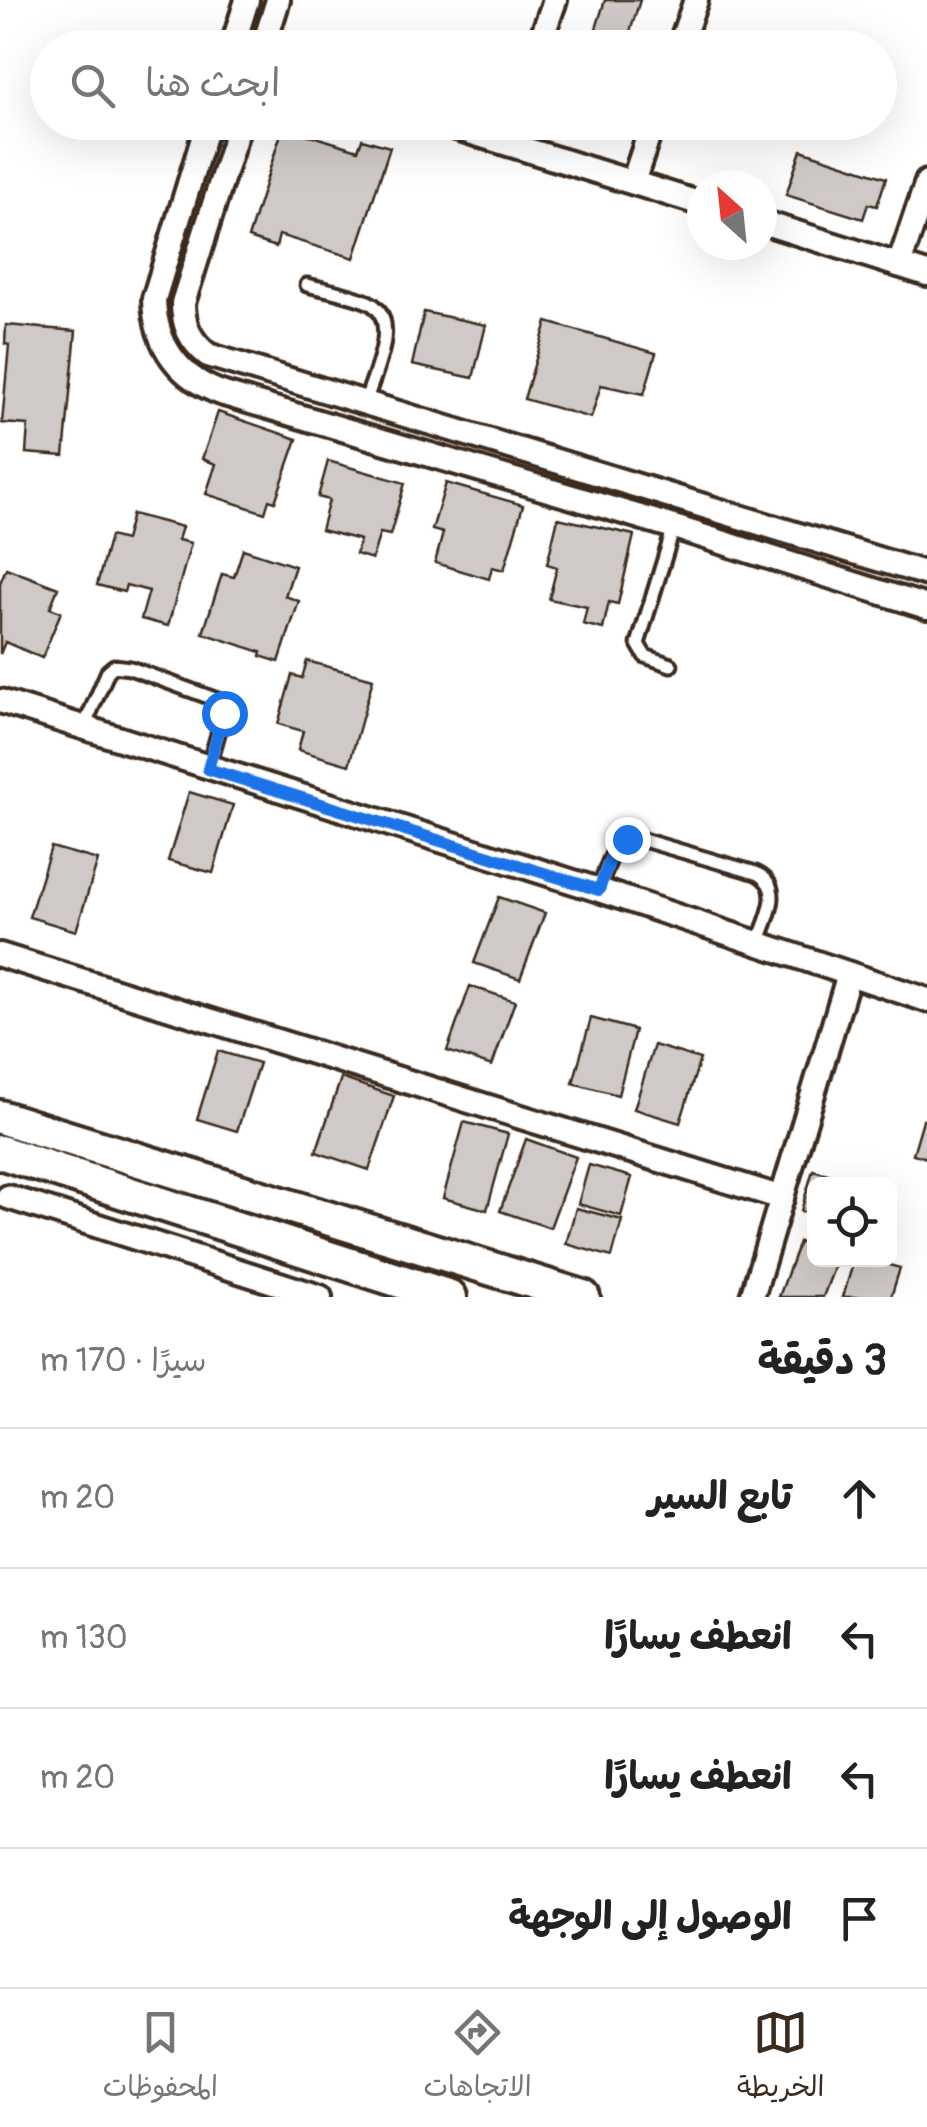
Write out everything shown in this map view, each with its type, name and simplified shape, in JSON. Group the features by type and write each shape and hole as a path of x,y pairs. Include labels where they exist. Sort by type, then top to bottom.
{"main road":[{"path":"0,1117 583,1297"},
{"path":"0,1152 450,1297"}],"street":[{"path":"238,30 247,0"},
{"path":"269,30 278,0"},
{"path":"544,30 554,0"},
{"path":"686,30 696,0"},
{"path":"203,140 154,299 162,344 180,370 208,389 674,527 927,607"},
{"path":"234,140 183,302 186,328 199,348 218,360 927,574"},
{"path":"528,140 687,199"},
{"path":"633,182 647,140"},
{"path":"899,266 927,182"},
{"path":"777,227 927,274"},
{"path":"0,701 599,890 927,1000"},
{"path":"0,955 782,1198"},
{"path":"752,1297 849,974"},
{"path":"8,1197 320,1297"}],"lane":[{"path":"307,284 371,303 382,316 387,331 365,403"},
{"path":"671,664 645,656 638,644 674,527"},
{"path":"83,729 108,672 114,666 130,668 220,700 224,713 208,769"},
{"path":"599,890 616,847 633,837 756,873 770,884 774,895 758,944"}],"building":[{"path":"605,0 640,0 631,30 596,30"},
{"path":"279,140 325,140 358,150 362,140 366,140 390,147 354,258 279,235 276,247 248,238"},
{"path":"801,150 886,178 877,206 868,204 863,219 786,195"},
{"path":"424,312 486,325 473,378 412,365"},
{"path":"547,322 656,353 644,394 601,385 591,418 524,399"},
{"path":"6,325 76,331 64,456 26,453 28,425 2,423 9,345 5,344"},
{"path":"218,412 297,439 275,502 269,500 265,513 206,494 216,464 202,459"},
{"path":"328,461 405,483 390,535 380,533 372,559 356,554 360,540 321,530 329,500 318,497"},
{"path":"446,483 523,505 504,570 492,567 489,579 435,563 443,533 432,530"},
{"path":"132,514 182,527 178,540 191,543 168,626 141,619 149,591 126,585 124,592 97,585 110,536 125,540"},
{"path":"558,518 634,535 618,604 609,602 603,629 583,624 587,607 549,599 557,567 547,564"},
{"path":"243,549 295,566 285,596 299,601 279,662 203,633 222,574 234,577"},
{"path":"6,568 58,588 50,608 61,612 42,658 5,642 0,654 0,583"},
{"path":"307,661 373,679 349,765 298,750 303,731 278,724 292,675 302,678"},
{"path":"189,792 233,805 213,873 168,861"},
{"path":"51,847 98,860 76,931 29,917"},
{"path":"499,897 545,913 520,979 474,963"},
{"path":"470,986 515,1001 492,1066 447,1051"},
{"path":"591,1018 635,1030 618,1095 573,1083"},
{"path":"654,1045 700,1059 680,1123 634,1109"},
{"path":"218,1051 259,1063 237,1131 197,1119"},
{"path":"341,1078 394,1096 369,1170 316,1152"},
{"path":"923,1120 927,1121 927,1158 913,1154"},
{"path":"464,1122 508,1134 487,1210 443,1198"},
{"path":"526,1139 576,1157 550,1228 500,1211"},
{"path":"589,1165 632,1177 621,1216 578,1204"},
{"path":"813,1170 838,1177 811,1177"},
{"path":"807,1190 807,1213 801,1211"},
{"path":"576,1208 622,1220 612,1257 566,1244"},
{"path":"799,1242 807,1245 807,1267 834,1267 823,1297 779,1297"},
{"path":"852,1267 900,1268 891,1297 843,1297"}],"route":[{"path":"224,713 208,769 599,890 612,853 627,839"}]}
